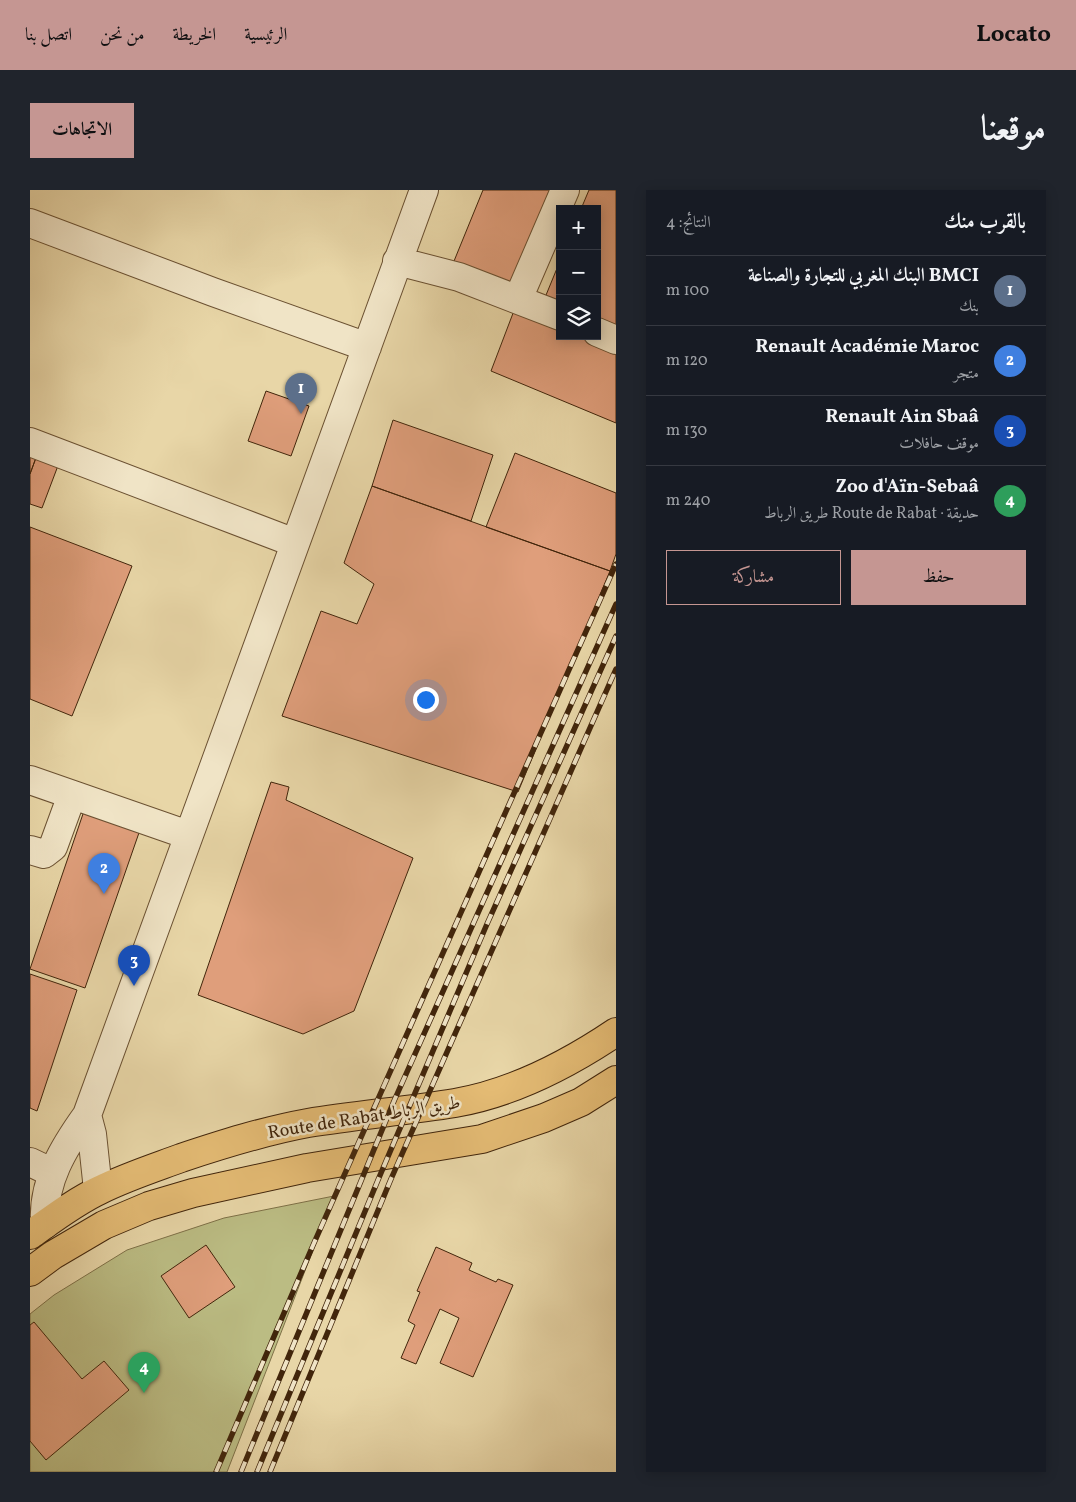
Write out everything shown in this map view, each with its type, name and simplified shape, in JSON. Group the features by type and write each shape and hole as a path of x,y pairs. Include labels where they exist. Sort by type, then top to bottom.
{"main road":[{"name":"Route de Rabat طريق الرباط","path":"34,1231 98,1190 148,1170 218,1146 270,1130 456,1103 489,1095 559,1067 616,1032"},
{"path":"30,1272 53,1255 104,1225 149,1206 194,1193 298,1170 482,1139 544,1118 581,1102 616,1080"}],"street":[{"path":"34,1231 44,1210 46,1195 41,1168 68,1142 87,1115 424,190"},
{"path":"518,299 565,190"},
{"path":"30,223 213,292 366,346"},
{"path":"397,262 459,277 556,314"},
{"path":"601,334 616,340"},
{"path":"30,442 295,542"},
{"path":"30,780 188,835"},
{"path":"30,850 44,854 53,847 72,795"},
{"path":"87,1115 92,1134 98,1190"}],"green space":[{"path":"334,1196 227,1472 30,1472 30,1314 54,1295 127,1250 224,1218"}],"building":[{"path":"483,190 558,190 516,293 452,266"},
{"path":"589,190 616,190 616,326 601,320 601,205 583,205"},
{"path":"556,271 556,304 544,300"},
{"path":"515,308 556,324 556,340 593,340 616,350 616,423 491,371"},
{"path":"266,391 309,406 291,456 248,441"},
{"path":"393,420 493,455 471,521 372,486"},
{"path":"30,453 37,455 30,474"},
{"path":"515,453 616,493 616,554 610,571 486,527"},
{"path":"37,455 59,463 42,508 30,504 30,474"},
{"path":"372,486 610,571 518,792 282,716 321,611 357,624 374,584 344,563"},
{"path":"30,527 132,566 72,716 30,699"},
{"path":"271,782 289,787 286,800 413,858 354,1011 303,1034 198,995"},
{"path":"85,808 141,827 85,988 30,969"},
{"path":"30,974 77,990 37,1111 30,1108"},
{"path":"206,1245 235,1287 189,1318 161,1276"},
{"path":"436,1247 472,1263 469,1270 496,1282 498,1279 513,1285 473,1377 440,1363 459,1318 440,1309 416,1364 401,1358 415,1325 408,1321 420,1292 417,1291"},
{"path":"34,1322 82,1379 104,1361 129,1390 46,1460 30,1441 30,1325"}],"railway":[{"path":"216,1472 314,1243 616,564"},
{"path":"241,1472 394,1101 616,604"},
{"path":"257,1472 487,924 616,636"},
{"path":"270,1472 391,1179 616,669"}],"place":[{"name":"BMCI البنك المغربي للتجارة والصناعة","path":"301,414"},
{"name":"Renault Académie Maroc","path":"104,894"},
{"name":"Renault Ain Sbaâ","path":"134,986"},
{"name":"Zoo d'Aïn-Sebaâ","path":"144,1393"}]}
